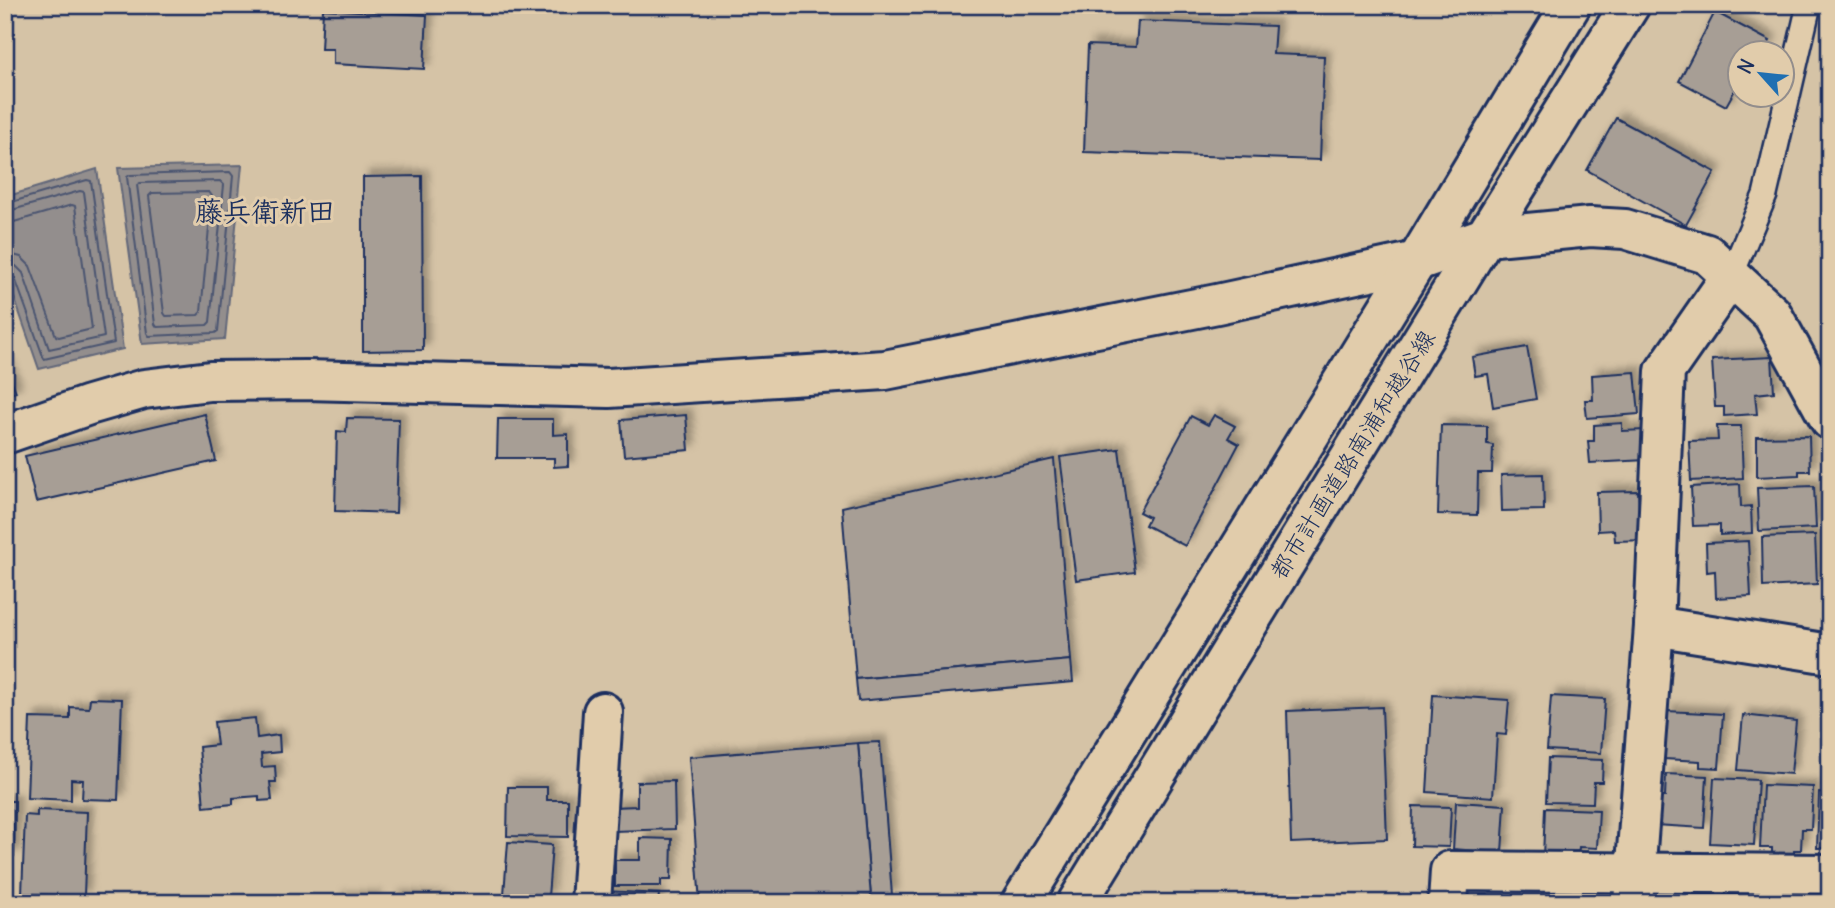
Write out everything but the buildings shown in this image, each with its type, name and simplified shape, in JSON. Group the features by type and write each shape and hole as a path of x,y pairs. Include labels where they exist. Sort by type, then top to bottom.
{"street":[{"name":"都市計画道路南浦和越谷線","path":"1021,903 1417,261 1571,5"},
{"name":"都市計画道路南浦和越谷線","path":"1077,903 1629,5"},
{"path":"5,434 144,389 210,381 306,380 609,388 886,370 1417,261 1485,237 1590,227 1625,229 1707,254 1772,314 1830,420"},
{"path":"1634,888 1654,626 1665,371 1731,276"},
{"path":"1654,626 1830,654"},
{"path":"591,903 603,712"},
{"path":"1448,903 1450,871 1634,888 1819,883"}],"lane":[{"path":"1731,276 1765,195 1809,5"}],"water":[{"path":"242,165 225,339 142,344 118,168"},
{"path":"97,169 123,349 39,369 5,271 5,197"}],"district":[{"name":"藤兵衛新田","path":"265,211"}]}
